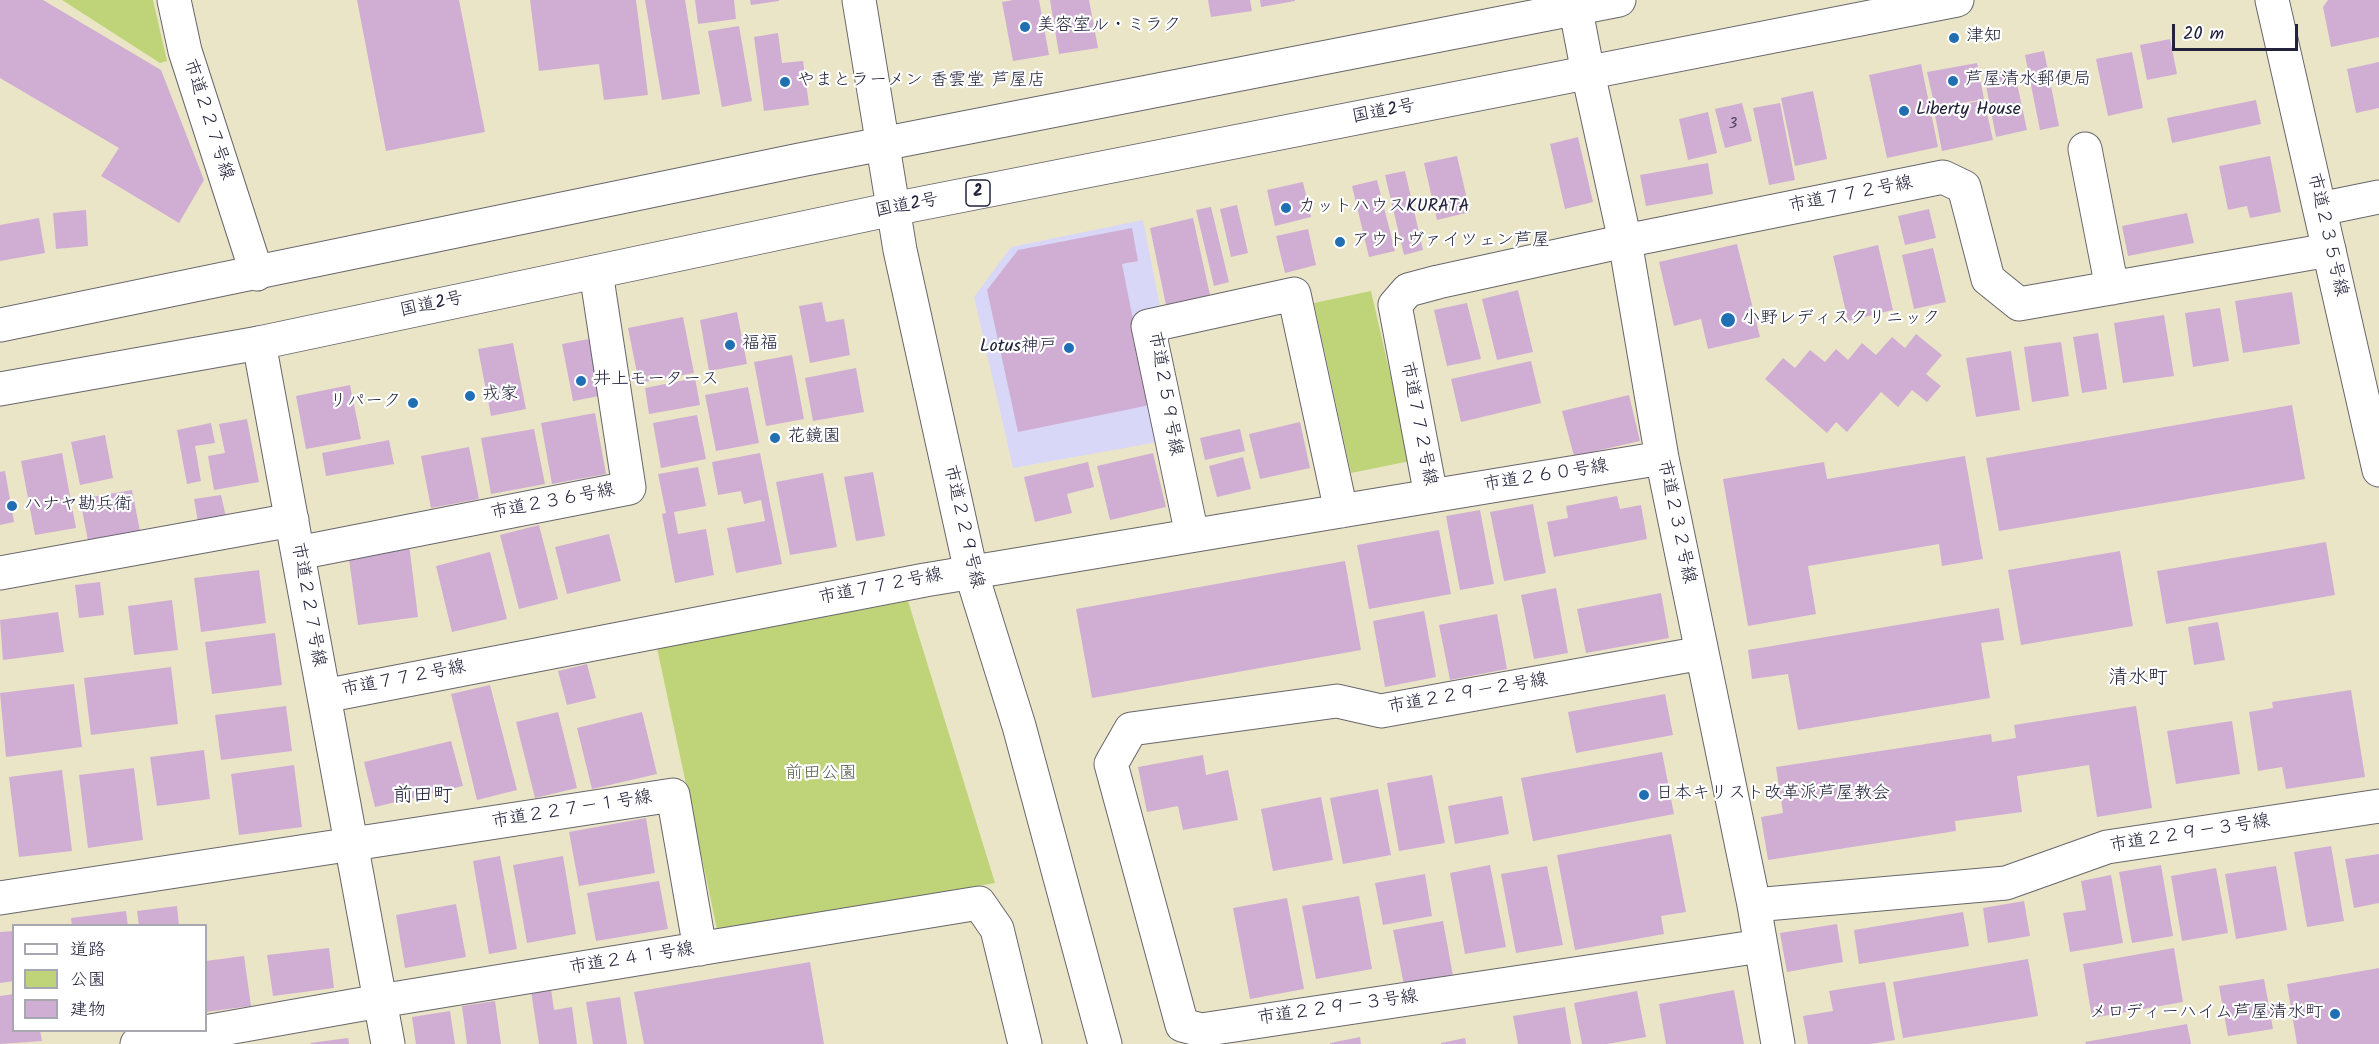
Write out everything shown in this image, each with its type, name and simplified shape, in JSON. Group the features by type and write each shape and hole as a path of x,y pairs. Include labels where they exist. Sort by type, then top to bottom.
{"main road":[{"name":"市道２２７号線","path":"174,0 185,51 257,274"},
{"name":"市道２２９号線","path":"859,0 900,250 971,572 1019,726 1105,1044"},
{"path":"0,325 1575,4 1619,0"},
{"name":"国道2号","path":"0,389 259,343 893,209 1957,0"},
{"name":"市道２３５号線","path":"2272,0 2329,250 2372,402 2379,470"},
{"name":"市道２３２号線","path":"1575,4 1625,241 1662,458 1755,905 1779,1044"},
{"path":"2085,149 2112,288"},
{"name":"市道７７２号線","path":"324,696 971,572 1431,496 1395,305 1408,290 1625,241 1943,177 1964,187 1988,279 2019,304 2329,250"},
{"path":"2320,209 2379,197"},
{"name":"市道２３６号線","path":"298,553 629,488 596,272"},
{"name":"市道２５９号線","path":"1192,535 1148,326 1294,294 1341,511"},
{"name":"市道２２７号線","path":"259,343 388,1044"},
{"name":"市道２６０号線","path":"1431,496 1662,458"},
{"path":"0,573 291,520"},
{"name":"市道２２９－２号線","path":"1111,764 1131,729 1337,701 1381,711 1702,653"},
{"name":"市道２２９－３号線","path":"1111,764 1182,1025 1201,1030 1761,946"},
{"name":"市道２２７－１号線","path":"352,845 673,795 700,949"},
{"name":"市道２２９－３号線","path":"1755,905 2006,883 2108,847 2379,806"},
{"path":"0,898 352,845"},
{"name":"市道２４１号線","path":"207,1032 380,1001 980,903 996,929 1025,1044"},
{"name":"市道２４１号線","path":"137,1044 205,1032"}],"shaded area":[{"name":"Lotus神戸","path":"1143,220 1160,307 1136,312 1158,442 1013,468 974,297 1011,247"}],"green space":[{"path":"62,0 153,0 167,61 160,63"},
{"path":"1371,291 1410,461 1351,473 1314,303"},
{"name":"前田公園","path":"908,601 995,883 717,929 657,648"}],"building":[{"path":"0,0 43,0 161,70 204,180 179,223 101,176 119,148 0,78"},
{"path":"357,0 459,0 485,132 386,151"},
{"path":"530,0 636,0 648,95 604,100 599,64 539,71"},
{"path":"645,0 685,0 700,94 662,100"},
{"path":"695,0 734,0 736,19 698,24"},
{"path":"750,0 779,0 779,1 751,5"},
{"path":"1039,0 1049,55 1013,61 1002,2"},
{"path":"1050,0 1089,0 1098,48 1059,54"},
{"path":"1208,0 1250,0 1252,11 1211,17"},
{"path":"1260,0 1295,0 1295,1 1261,7"},
{"path":"2328,0 2379,0 2379,37 2331,47 2323,7"},
{"path":"739,26 752,101 722,107 708,31"},
{"path":"778,33 782,63 803,61 809,105 764,111 754,37"},
{"path":"2170,39 2177,74 2147,80 2140,45"},
{"path":"2044,51 2059,126 2040,130 2025,55"},
{"path":"2132,52 2143,108 2108,116 2096,59"},
{"path":"2379,62 2379,108 2356,113 2347,69"},
{"path":"1977,63 1984,99 1935,108 1927,72"},
{"name":"Liberty House","path":"1921,64 1938,147 1887,158 1869,75"},
{"path":"2014,69 2027,130 1996,137 1984,75"},
{"path":"1813,91 1827,159 1795,166 1781,98"},
{"path":"1984,100 1993,140 1942,151 1934,110"},
{"path":"2256,100 2261,124 2172,143 2167,118"},
{"path":"1742,103 1752,141 1725,148 1715,109"},
{"path":"1780,103 1795,180 1769,185 1753,108"},
{"path":"1708,112 1717,153 1688,160 1679,119"},
{"path":"1578,137 1593,202 1565,209 1550,144"},
{"path":"1457,156 1470,212 1437,220 1424,163"},
{"path":"2270,156 2281,212 2250,218 2247,206 2228,210 2219,166"},
{"path":"1708,163 1713,194 1646,206 1640,175"},
{"path":"1405,171 1423,250 1404,255 1385,175"},
{"path":"1377,180 1395,251 1369,257 1352,186"},
{"path":"1303,182 1311,217 1275,226 1267,190"},
{"path":"1237,205 1248,253 1231,257 1220,209"},
{"path":"1211,207 1229,282 1214,286 1196,210"},
{"path":"1929,209 1936,238 1905,245 1898,216"},
{"path":"86,210 88,246 56,249 53,213"},
{"path":"2187,213 2194,243 2128,256 2122,226"},
{"path":"39,218 45,253 0,261 0,225"},
{"path":"1193,218 1210,295 1166,305 1150,228"},
{"name":"Lotus神戸","path":"1132,228 1138,261 1122,264 1150,405 1018,432 987,290 1018,250"},
{"path":"1308,229 1316,265 1285,273 1276,236"},
{"path":"1737,244 1760,337 1708,349 1701,319 1674,326 1659,262"},
{"path":"1878,245 1893,310 1848,321 1833,256"},
{"path":"1933,248 1946,302 1914,309 1902,255"},
{"path":"1518,290 1533,352 1497,360 1482,299"},
{"path":"2292,292 2300,344 2243,353 2235,301"},
{"path":"822,302 826,322 844,319 850,355 810,363 799,306"},
{"path":"1467,303 1481,359 1447,366 1434,310"},
{"path":"2220,308 2229,361 2193,367 2185,313"},
{"path":"737,312 747,364 709,371 700,320"},
{"path":"2164,315 2174,376 2123,383 2114,323"},
{"path":"683,317 694,373 639,383 628,328"},
{"path":"2098,333 2107,389 2082,393 2073,337"},
{"path":"1916,334 1942,355 1926,374 1941,386 1927,402 1912,390 1898,407 1881,392 1847,432 1836,422 1827,433 1765,379 1783,358 1795,368 1810,350 1825,362 1836,349 1848,360 1862,343 1876,355 1892,337 1905,348"},
{"path":"589,339 599,396 573,401 562,344"},
{"path":"2061,342 2069,396 2032,402 2024,347"},
{"path":"513,343 526,409 491,416 478,349"},
{"path":"2011,351 2020,410 1976,417 1966,358"},
{"path":"792,355 804,419 766,426 754,362"},
{"path":"1531,361 1541,403 1461,422 1451,379"},
{"path":"856,368 864,412 813,421 805,378"},
{"path":"695,378 700,405 649,414 645,388"},
{"path":"350,385 361,439 306,449 296,396"},
{"path":"748,387 759,443 716,451 705,395"},
{"path":"1629,395 1640,441 1574,456 1562,411"},
{"path":"2292,405 2305,479 1999,531 1986,458"},
{"path":"595,413 606,474 552,484 541,423"},
{"path":"697,415 706,459 661,468 653,423"},
{"path":"247,419 259,482 214,490 208,456 225,453 219,424"},
{"path":"1300,422 1310,468 1260,479 1249,434"},
{"path":"211,423 215,443 195,446 201,481 187,484 177,430"},
{"path":"534,429 545,484 491,494 481,438"},
{"path":"1240,429 1245,451 1205,460 1200,438"},
{"path":"105,435 113,478 80,485 71,442"},
{"path":"389,440 394,464 326,476 322,453"},
{"path":"469,447 479,499 431,508 421,456"},
{"path":"62,453 76,528 35,535 21,461"},
{"path":"760,453 782,564 736,573 727,528 765,521 761,500 744,504 741,491 718,495 712,462"},
{"path":"1153,453 1166,507 1110,520 1097,466"},
{"path":"1965,456 1983,559 1942,566 1939,544 1808,566 1816,614 1748,626 1723,479 1824,462 1827,479"},
{"path":"1243,457 1251,489 1217,497 1209,466"},
{"path":"1088,462 1094,487 1067,494 1072,513 1035,522 1024,477"},
{"path":"698,467 706,506 674,512 678,534 706,529 714,575 675,583 662,514 666,513 658,474"},
{"path":"5,471 14,522 0,525 0,472"},
{"path":"873,472 885,536 856,541 844,477"},
{"path":"823,473 837,547 790,555 776,482"},
{"path":"132,490 140,531 88,541 80,499"},
{"path":"221,495 226,517 198,522 194,499"},
{"path":"1617,496 1620,509 1641,505 1647,539 1554,557 1547,522 1568,518 1566,506"},
{"path":"1533,504 1546,573 1504,581 1490,512"},
{"path":"1480,510 1494,584 1460,590 1446,516"},
{"path":"539,525 558,599 519,609 500,535"},
{"path":"1439,530 1451,594 1369,609 1357,545"},
{"path":"609,534 621,581 567,594 555,547"},
{"path":"2326,542 2335,595 2166,624 2157,571"},
{"path":"409,544 418,617 358,625 348,552"},
{"path":"2120,551 2133,626 2021,645 2008,570"},
{"path":"490,552 507,619 452,632 436,566"},
{"path":"1345,561 1361,650 1092,698 1076,609"},
{"path":"259,570 266,623 201,632 194,578"},
{"path":"100,582 104,615 79,618 75,585"},
{"path":"1556,588 1568,653 1534,659 1521,595"},
{"path":"1661,593 1669,638 1586,653 1577,609"},
{"path":"172,600 178,650 134,655 128,606"},
{"path":"1999,608 2004,640 1981,643 1990,698 1798,730 1788,674 1752,679 1748,650"},
{"path":"1424,611 1436,677 1385,687 1373,621"},
{"path":"58,612 64,652 3,660 0,620"},
{"path":"1497,614 1507,669 1450,680 1439,625"},
{"path":"2218,622 2225,660 2194,665 2188,627"},
{"path":"275,633 282,685 212,694 205,642"},
{"path":"587,664 596,698 567,705 558,671"},
{"path":"171,667 178,724 91,735 84,678"},
{"path":"74,684 82,747 6,757 0,693"},
{"path":"490,685 517,790 477,800 451,694"},
{"path":"2351,690 2365,777 2286,789 2282,767 2258,771 2249,712 2273,708 2272,702"},
{"path":"1665,694 1673,735 1576,753 1568,712"},
{"path":"286,706 292,751 221,760 215,715"},
{"path":"2136,706 2152,808 2097,817 2089,765 2017,776 2022,812 1955,821 1956,831 1768,860 1761,817 1783,813 1776,767 1991,734 1992,742 2016,738 2014,725"},
{"path":"558,712 577,788 535,798 516,722"},
{"path":"642,712 657,774 592,789 577,728"},
{"path":"2232,721 2240,774 2176,784 2167,731"},
{"path":"451,741 463,786 375,807 364,762"},
{"path":"204,750 210,799 157,806 150,757"},
{"path":"1662,752 1674,814 1533,841 1521,778"},
{"path":"1203,755 1206,775 1228,770 1238,820 1183,830 1178,806 1147,812 1138,767"},
{"path":"294,765 302,827 239,835 231,774"},
{"path":"134,768 143,840 88,848 79,775"},
{"path":"62,770 72,851 19,857 9,777"},
{"path":"1432,775 1445,843 1399,851 1387,783"},
{"path":"1378,789 1391,855 1343,864 1330,798"},
{"path":"1502,796 1509,834 1455,844 1448,806"},
{"path":"1321,797 1333,860 1273,871 1261,809"},
{"path":"646,818 655,873 579,886 569,832"},
{"path":"1671,834 1686,912 1661,916 1664,934 1575,950 1557,855"},
{"path":"2331,846 2344,921 2307,927 2294,852"},
{"path":"2379,854 2379,903 2354,908 2345,859"},
{"path":"500,856 517,949 489,954 473,861"},
{"path":"563,856 576,934 527,943 513,865"},
{"path":"1490,865 1506,947 1465,954 1450,873"},
{"path":"2161,865 2173,936 2132,943 2119,872"},
{"path":"1547,866 1563,945 1516,953 1501,874"},
{"path":"2276,866 2287,930 2236,939 2225,874"},
{"path":"2216,868 2228,933 2182,941 2171,876"},
{"path":"1425,874 1432,916 1383,925 1375,883"},
{"path":"2111,875 2123,943 2070,952 2063,913 2086,910 2081,881"},
{"path":"659,881 668,929 596,941 587,893"},
{"path":"1359,896 1372,969 1316,979 1302,906"},
{"path":"1287,898 1304,989 1250,999 1233,908"},
{"path":"2024,901 2030,936 1988,943 1983,908"},
{"path":"456,904 466,957 405,968 396,915"},
{"path":"177,906 179,924 139,924 137,911"},
{"path":"126,911 128,924 72,924 71,918"},
{"path":"1963,912 1969,946 1859,964 1854,930"},
{"path":"1443,921 1453,976 1404,985 1393,930"},
{"path":"1837,924 1843,962 1787,972 1780,933"},
{"path":"12,931 12,981 0,983 0,932"},
{"path":"329,948 334,988 273,996 267,955"},
{"path":"2174,948 2183,1002 2092,1018 2083,964"},
{"path":"244,956 251,1006 207,1012 207,961"},
{"path":"2028,959 2038,1016 1903,1038 1893,982"},
{"path":"810,962 824,1044 644,1044 634,992"},
{"name":"メロディーハイム芦屋清水町","path":"2379,968 2379,1044 2297,1044 2287,984"},
{"path":"2264,979 2273,1029 2228,1036 2219,986"},
{"path":"1885,982 1895,1040 1870,1044 1808,1044 1803,1016 1833,1011 1829,991"},
{"path":"551,989 554,1010 572,1007 577,1044 539,1044 531,991"},
{"path":"1734,990 1744,1044 1666,1044 1659,1004"},
{"path":"1637,991 1646,1037 1607,1044 1582,1044 1574,1003"},
{"path":"12,994 12,1032 40,1032 42,1041 0,1044 0,996"},
{"path":"620,997 627,1044 593,1044 586,1002"},
{"path":"495,1001 501,1044 467,1044 462,1006"},
{"path":"1565,1007 1571,1044 1518,1044 1513,1016"},
{"path":"450,1011 455,1044 416,1044 412,1017"},
{"path":"2187,1024 2191,1044 2086,1044 2085,1042"},
{"path":"1360,1037 1361,1044 1330,1044 1330,1043"},
{"path":"348,1038 349,1044 310,1043"},
{"path":"1465,1038 1466,1044 1441,1044 1441,1043"}],"place":[{"name":"美容室ル・ミラク","path":"1025,27"},
{"name":"津知","path":"1954,38"},
{"name":"芦屋清水郵便局","path":"1953,81"},
{"name":"やまとラーメン 香雲堂 芦屋店","path":"785,82"},
{"name":"Liberty House","path":"1904,111"},
{"name":"カットハウスKURATA","path":"1286,208"},
{"name":"アウトヴァイツェン芦屋","path":"1340,242"},
{"name":"小野レディスクリニック","path":"1728,320"},
{"name":"福福","path":"730,345"},
{"name":"Lotus神戸","path":"1069,348"},
{"name":"井上モータース","path":"581,381"},
{"name":"戎家","path":"470,396"},
{"name":"リパーク","path":"413,403"},
{"name":"花鏡園","path":"775,438"},
{"name":"ハナヤ勘兵衛","path":"12,506"},
{"name":"日本キリスト改革派芦屋教会","path":"1644,795"},
{"name":"メロディーハイム芦屋清水町","path":"2335,1014"}],"district":[{"name":"清水町","path":"2138,680"},
{"name":"前田町","path":"423,798"}]}
